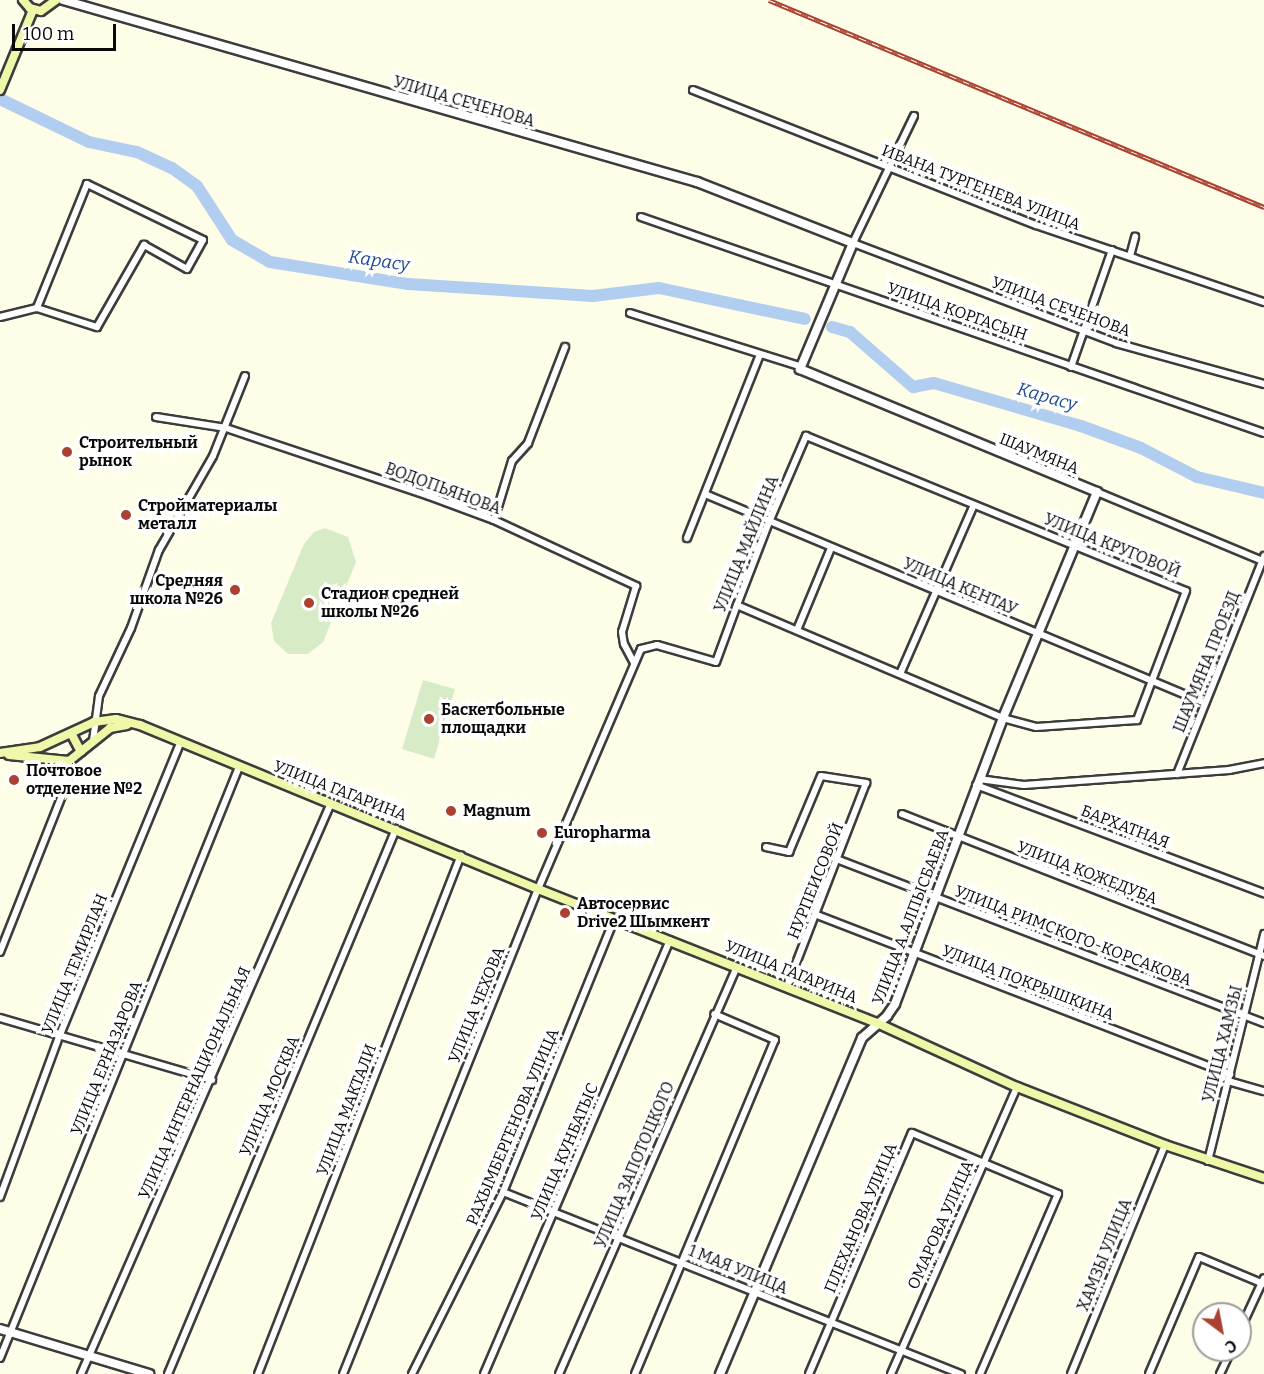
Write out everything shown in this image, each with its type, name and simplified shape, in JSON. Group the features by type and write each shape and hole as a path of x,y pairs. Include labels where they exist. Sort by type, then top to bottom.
{"main road":[{"path":"23,0 33,10 47,9 56,0"},
{"path":"0,90 33,10"},
{"name":"УЛИЦА ГАГАРИНА","path":"0,753 40,747 94,722 116,719 140,725 461,855 538,889 877,1023 1017,1088 1208,1161 1264,1178"},
{"path":"69,761 117,725 140,725"},
{"path":"72,733 81,752"},
{"path":"40,747 37,753 41,759"},
{"name":"УЛИЦА ГАГАРИНА","path":"0,753 69,761"}],"street":[{"name":"УЛИЦА СЕЧЕНОВА","path":"63,0 697,182 1086,332 1264,384"},
{"name":"ИВАНА ТУРГЕНЕВА УЛИЦА","path":"693,90 888,168 1112,250 1264,302"},
{"path":"801,369 834,284 914,116"},
{"path":"0,317 37,308 97,327 144,246 187,269 203,240 87,184 37,308"},
{"name":"УЛИЦА КОРГАСЫН","path":"641,217 1264,433"},
{"path":"1130,256 1135,237"},
{"path":"1071,367 1086,332 1112,250"},
{"name":"ШАУМЯНА","path":"630,313 801,369 1263,559"},
{"path":"494,520 512,461 528,443 565,347"},
{"path":"687,537 760,356"},
{"path":"93,741 99,696 131,628 159,550 226,428 245,376"},
{"name":"ВОДОПЬЯНОВА","path":"156,417 226,428 494,520 636,586 622,632 624,644 634,663"},
{"name":"УЛИЦА КРУГОВОЙ","path":"737,605 1003,718 1036,727 1137,720 1186,591 806,436"},
{"name":"УЛИЦА МАЙЛИНА","path":"641,649 657,645 716,662 769,522 806,436"},
{"name":"УЛИЦА А.АЛПЫСБАЕВА","path":"720,1374 862,1038 887,1016 895,1004 911,953 1003,718 1097,492"},
{"name":"УЛИЦА КЕНТАУ","path":"705,494 1037,635 1205,703"},
{"path":"900,674 974,505"},
{"path":"797,630 831,548"},
{"name":"ШАУМЯНА ПРОЕЗД","path":"1177,774 1263,559"},
{"name":"УЛИЦА ЧЕХОВА","path":"343,1374 538,889 641,649"},
{"name":"УЛИЦА ТЕМИРЛАН","path":"0,1197 59,1037 180,743"},
{"path":"0,952 67,783 69,761"},
{"path":"978,782 1024,785 1177,774 1264,763"},
{"name":"УЛИЦА ЕРНАЗАРОВА","path":"0,1358 239,767"},
{"name":"НУРПЕИСОВОЙ","path":"766,847 789,852 821,776 867,783 839,860 787,987"},
{"name":"БАРХАТНАЯ","path":"978,782 1264,892"},
{"name":"УЛИЦА ИНТЕРНАЦИОНАЛЬНАЯ","path":"81,1374 332,803"},
{"name":"УЛИЦА КОЖЕДУБА","path":"902,814 957,838 1261,955"},
{"name":"УЛИЦА МОСКВА","path":"168,1374 396,829"},
{"name":"УЛИЦА МАКТАЛИ","path":"258,1374 461,855"},
{"name":"УЛИЦА РИМСКОГО-КОРСАКОВА","path":"839,860 1264,1023"},
{"name":"УЛИЦА ПОКРЫШКИНА","path":"817,915 1264,1091"},
{"name":"РАХЫМБЕРГЕНОВА УЛИЦА","path":"412,1374 503,1192 615,918"},
{"name":"УЛИЦА ХАМЗЫ","path":"1208,1161 1261,955 1264,934"},
{"name":"УЛИЦА КУНБАТЫС","path":"484,1374 670,940"},
{"name":"УЛИЦА ЗАПОТОЦКОГО","path":"559,1374 714,1014 737,967"},
{"path":"635,1374 775,1040 714,1014"},
{"path":"0,1018 212,1080"},
{"name":"ОМАРОВА УЛИЦА","path":"891,1374 1017,1088"},
{"name":"ПЛЕХАНОВА УЛИЦА","path":"810,1374 912,1133 1058,1194 980,1374"},
{"name":"ХАМЗЫ УЛИЦА","path":"1071,1374 1165,1145"},
{"name":"1 МАЯ УЛИЦА","path":"503,1192 619,1236 961,1374"},
{"path":"1149,1374 1199,1257 1263,1282 1252,1305"},
{"path":"0,1329 91,1353 149,1374"}],"green space":[{"name":"Стадион средней школы №26","path":"325,528 348,537 356,562 323,642 308,654 288,654 274,641 271,623 304,544 314,532"},
{"name":"Баскетбольные площадки","path":"423,680 455,689 434,759 402,749"}],"waterway":[{"name":"Карасу","path":"0,99 89,142 137,152 172,168 197,186 232,240 270,262 408,284 593,296 659,288 805,319"},
{"name":"Карасу","path":"832,327 850,332 913,387 934,383 1081,426 1141,448 1197,477 1264,493"}],"railway":[{"path":"769,0 1264,207"}],"place":[{"name":"Строительный рынок","path":"67,452"},
{"name":"Стройматериалы металл","path":"126,515"},
{"name":"Средняя школа №26","path":"235,590"},
{"name":"Стадион средней школы №26","path":"309,603"},
{"name":"Баскетбольные площадки","path":"429,719"},
{"name":"Почтовое отделение №2","path":"14,780"},
{"name":"Magnum","path":"451,811"},
{"name":"Europharma","path":"542,833"},
{"name":"Автосервис Drive2 Шымкент","path":"565,913"}]}
